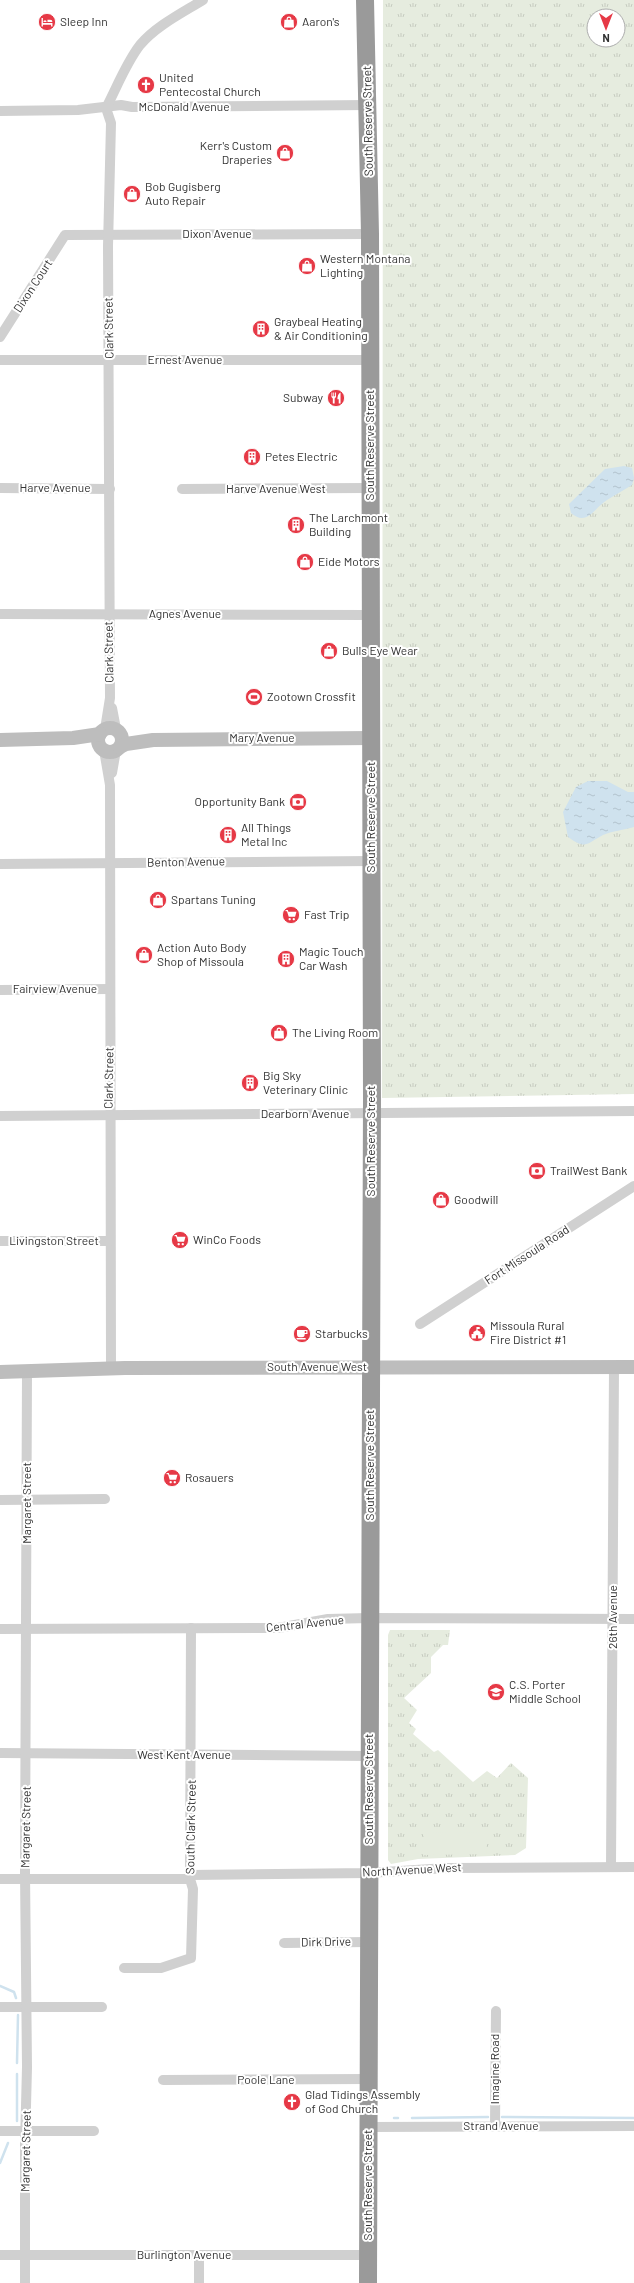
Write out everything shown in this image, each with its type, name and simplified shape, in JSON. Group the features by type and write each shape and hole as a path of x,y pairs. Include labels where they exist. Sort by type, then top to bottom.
{"highway":[{"name":"South Reserve Street","path":"365,0 369,105 370,234 372,1114 368,1873 368,2283"}],"street":[{"path":"106,108 141,44 166,23 203,0"},
{"name":"McDonald Avenue","path":"0,111 78,110 106,108 121,105 132,107 216,107 369,105"},
{"name":"Clark Street","path":"106,108 111,124 108,234 110,360 108,614 110,698 109,1241 111,1370"},
{"name":"Dixon Avenue","path":"65,235 370,234"},
{"name":"Dixon Court","path":"0,337 65,235"},
{"name":"Ernest Avenue","path":"0,360 370,360"},
{"name":"Harve Avenue","path":"0,488 110,489"},
{"name":"Harve Avenue West","path":"182,489 370,488"},
{"name":"Agnes Avenue","path":"0,614 370,615"},
{"name":"Mary Avenue","path":"110,739 371,738"},
{"path":"0,740 110,739"},
{"name":"Benton Avenue","path":"0,864 371,861"},
{"name":"Fairview Avenue","path":"0,990 110,989"},
{"name":"Dearborn Avenue","path":"0,1116 634,1112"},
{"name":"Fort Missoula Road","path":"420,1324 634,1186"},
{"name":"Livingston Street","path":"0,1241 109,1241"},
{"name":"26th Avenue","path":"611,1867 614,1619 614,1367"},
{"name":"South Avenue West","path":"0,1372 111,1370 125,1368 634,1367"},
{"name":"Margaret Street","path":"25,2283 27,2008 25,1878 27,1371"},
{"path":"0,1500 105,1499"},
{"name":"Central Avenue","path":"0,1628 282,1628 328,1619 369,1618 634,1619"},
{"name":"South Clark Street","path":"124,1968 161,1968 191,1958 193,1889 190,1877 192,1754 191,1628"},
{"name":"West Kent Avenue","path":"0,1753 369,1756"},
{"name":"North Avenue West","path":"0,1879 368,1873 447,1868 634,1867"},
{"name":"Dirk Drive","path":"284,1943 368,1942"},
{"path":"0,2007 102,2007"},
{"name":"Imagine Road","path":"495,2126 496,2011"},
{"name":"Poole Lane","path":"162,2080 369,2079"},
{"name":"Strand Avenue","path":"369,2127 634,2126"},
{"path":"0,2131 94,2131"},
{"name":"Burlington Avenue","path":"0,2255 368,2255"},
{"path":"199,2256 199,2283"}],"green space":[{"path":"383,0 634,0 634,1094 382,1098"},
{"path":"390,1630 450,1630 448,1645 443,1645 431,1657 431,1673 404,1698 417,1710 409,1723 416,1729 413,1734 434,1752 438,1750 473,1782 487,1771 497,1778 511,1763 528,1778 526,1848 515,1855 418,1859 391,1864 388,1860 388,1635"},
{"path":"486,1832 487,1854 424,1855 424,1833"}],"water":[{"path":"624,466 632,468 634,478 632,485 602,503 586,517 577,517 571,513 569,504 605,469"},
{"path":"588,781 607,781 628,792 634,792 634,827 603,835 586,844 579,843 568,837 563,812 576,787"}],"waterway":[{"path":"0,1986 14,1992 16,1998"},
{"path":"17,2063 18,2015"},
{"path":"17,2074 17,2121"},
{"path":"412,2118 488,2117"},
{"path":"502,2117 634,2118"},
{"path":"0,2163 8,2143"}],"place":[{"name":"Sleep Inn","path":"47,22"},
{"name":"Aaron's","path":"289,22"},
{"name":"United Pentecostal Church","path":"146,85"},
{"name":"Kerr's Custom Draperies","path":"285,153"},
{"name":"Bob Gugisberg Auto Repair","path":"132,194"},
{"name":"Western Montana Lighting","path":"307,266"},
{"name":"Graybeal Heating & Air Conditioning","path":"261,329"},
{"name":"Subway","path":"336,398"},
{"name":"Petes Electric","path":"252,457"},
{"name":"The Larchmont Building","path":"296,525"},
{"name":"Eide Motors","path":"305,562"},
{"name":"Bulls Eye Wear","path":"329,651"},
{"name":"Zootown Crossfit","path":"254,697"},
{"name":"Opportunity Bank","path":"298,802"},
{"name":"All Things Metal Inc","path":"228,835"},
{"name":"Spartans Tuning","path":"158,900"},
{"name":"Fast Trip","path":"291,915"},
{"name":"Action Auto Body Shop of Missoula","path":"144,955"},
{"name":"Magic Touch Car Wash","path":"286,959"},
{"name":"The Living Room","path":"279,1033"},
{"name":"Big Sky Veterinary Clinic","path":"250,1083"},
{"name":"TrailWest Bank","path":"537,1171"},
{"name":"Goodwill","path":"441,1200"},
{"name":"WinCo Foods","path":"180,1240"},
{"name":"Missoula Rural Fire District #1","path":"477,1333"},
{"name":"Starbucks","path":"302,1334"},
{"name":"Rosauers","path":"172,1478"},
{"name":"C.S. Porter Middle School","path":"496,1692"},
{"name":"Glad Tidings Assembly of God Church","path":"292,2102"}]}
